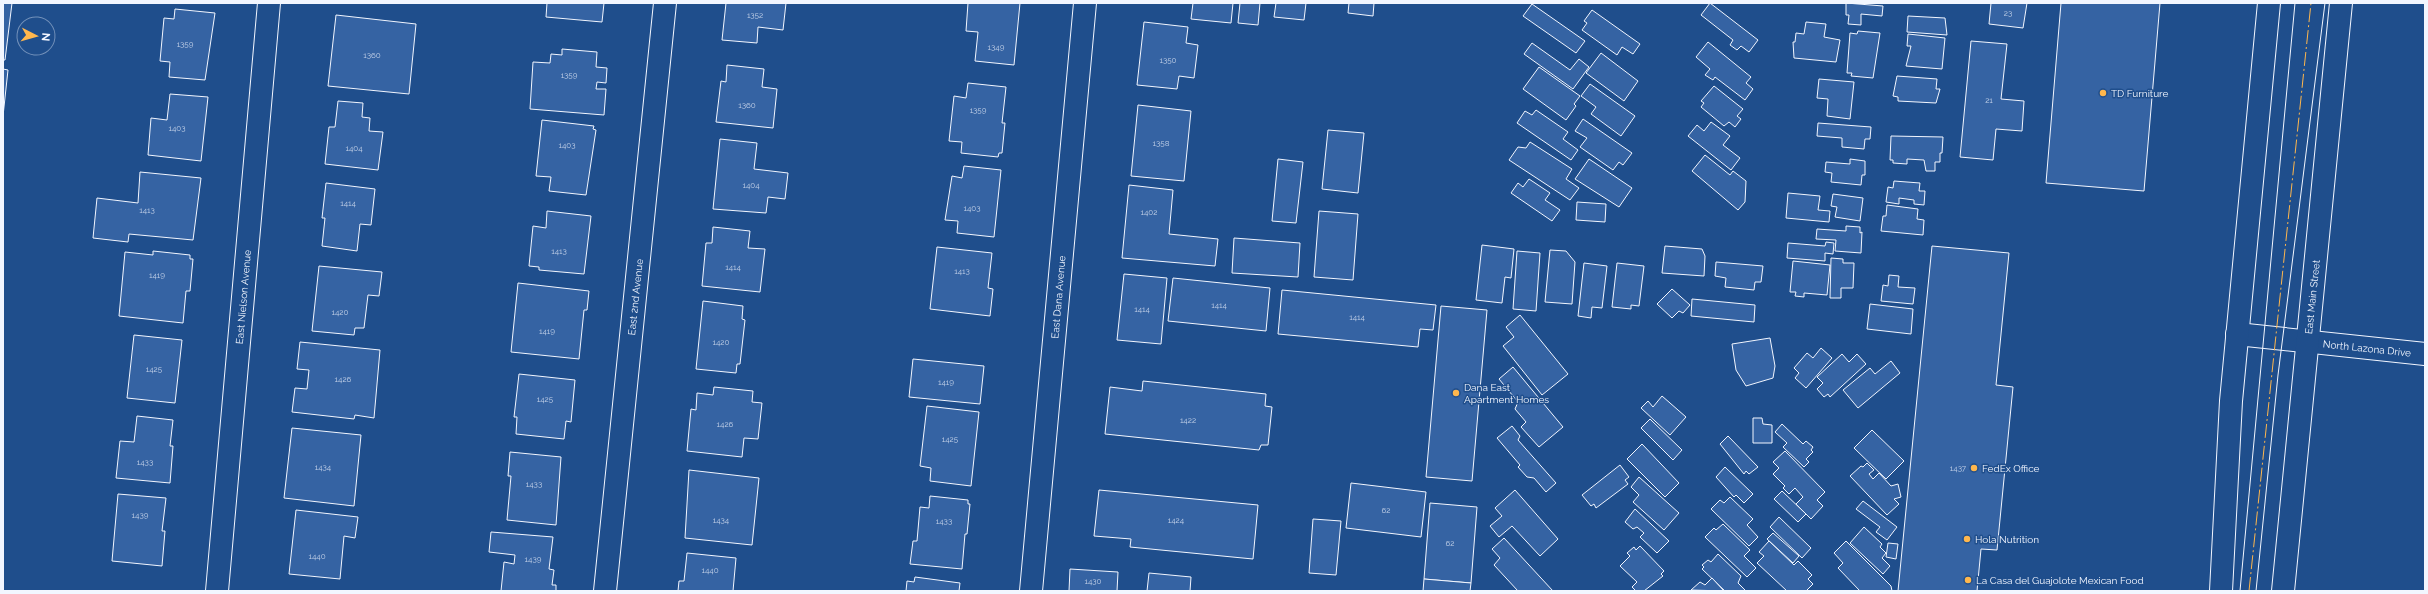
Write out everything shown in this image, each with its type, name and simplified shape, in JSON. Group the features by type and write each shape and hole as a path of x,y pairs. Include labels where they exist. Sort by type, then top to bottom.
{"street":[{"name":"East Nielson Avenue","path":"217,591 269,3"},
{"name":"East 2nd Avenue","path":"605,591 665,3"},
{"name":"East Dana Avenue","path":"1031,591 1085,3"},
{"path":"2221,591 2229,430 2237,334 2270,3"},
{"name":"East Main Street","path":"2283,591 2341,3"},
{"name":"North Lazona Drive","path":"2237,334 2425,354"}],"building":[{"path":"3,3 12,3 5,60 3,60"},
{"path":"547,3 604,3 602,22 546,17"},
{"path":"726,3 786,3 783,30 758,27 757,43 722,40"},
{"path":"968,3 1020,3 1014,65 975,61 978,32 966,31"},
{"path":"1193,3 1233,3 1231,23 1191,19"},
{"path":"1240,3 1260,3 1258,25 1238,23"},
{"path":"1276,3 1306,3 1304,20 1274,17"},
{"path":"1349,3 1374,3 1373,16 1348,13"},
{"path":"1710,3 1758,40 1749,52 1741,46 1737,50 1730,45 1733,40 1701,15"},
{"path":"1846,3 1883,6 1882,16 1861,14 1861,25 1848,24 1849,15 1846,15"},
{"path":"1991,3 2027,3 2023,28 1989,24"},
{"name":"TD Furniture","path":"2061,3 2160,3 2144,191 2046,183"},
{"path":"1532,4 1585,41 1576,53 1523,16"},
{"path":"175,9 215,13 205,80 169,77 170,62 160,61 164,18 174,19"},
{"path":"1592,10 1640,44 1633,54 1622,47 1617,55 1582,30 1587,23 1584,21"},
{"path":"336,15 416,24 409,94 328,86"},
{"path":"1908,16 1945,18 1947,35 1907,32"},
{"path":"1144,22 1188,27 1186,43 1198,45 1194,78 1179,76 1177,89 1137,85"},
{"path":"1806,22 1826,24 1824,37 1840,40 1836,62 1794,58 1793,42 1795,42 1796,33 1804,34"},
{"path":"1858,31 1880,33 1873,78 1851,76 1852,73 1847,73 1850,33 1857,34"},
{"path":"1908,34 1945,38 1942,69 1906,66 1911,46 1907,46"},
{"path":"1971,41 2007,44 2001,99 2024,101 2022,131 1996,129 1993,160 1960,157"},
{"path":"1708,42 1751,77 1746,83 1753,89 1745,100 1715,77 1713,80 1705,75 1710,69 1696,57"},
{"path":"1532,43 1570,70 1579,59 1589,67 1573,89 1524,54"},
{"path":"562,49 597,52 596,67 607,68 606,83 597,82 596,89 606,89 604,115 530,109 533,62 550,63 551,54 562,55"},
{"path":"1601,53 1638,81 1624,101 1586,73"},
{"path":"727,65 764,69 762,87 777,89 773,128 716,122 721,81 726,82"},
{"path":"1539,67 1580,96 1574,104 1576,106 1566,120 1523,89"},
{"path":"3,69 8,70 3,116"},
{"path":"1897,76 1937,79 1936,89 1940,89 1936,103 1898,101 1898,97 1893,96"},
{"path":"1819,79 1854,82 1850,119 1827,116 1828,99 1817,98"},
{"path":"968,83 1006,87 1002,123 1005,123 1002,153 999,153 998,157 961,153 962,142 949,141 954,96 966,98"},
{"path":"1590,84 1635,116 1621,136 1591,114 1596,107 1581,96"},
{"path":"1714,86 1743,109 1737,116 1741,119 1735,127 1729,122 1724,126 1701,107 1704,103 1701,101"},
{"path":"170,94 208,97 201,161 148,155 151,118 167,120"},
{"path":"338,101 363,103 362,117 370,118 369,131 383,132 378,170 325,164 329,127 335,127"},
{"path":"1138,105 1191,111 1184,181 1131,176"},
{"path":"1536,110 1568,132 1563,139 1578,150 1571,160 1517,123 1525,111 1532,115"},
{"path":"1583,119 1632,153 1623,165 1619,162 1613,170 1580,147 1587,138 1575,131"},
{"path":"542,120 594,126 593,129 596,130 586,195 549,191 551,177 536,176"},
{"path":"1711,122 1730,136 1723,145 1740,158 1731,170 1688,136 1697,125 1704,131"},
{"path":"1818,123 1871,127 1870,139 1865,139 1864,149 1842,147 1842,138 1817,136"},
{"path":"1328,130 1364,133 1358,193 1322,189"},
{"path":"1891,136 1943,137 1940,162 1935,162 1935,171 1926,171 1924,160 1907,159 1907,164 1893,163 1893,160 1890,160"},
{"path":"720,139 757,143 754,169 788,173 785,199 768,197 766,213 713,209"},
{"path":"1530,142 1572,169 1566,179 1579,188 1570,200 1509,160 1518,147 1526,148"},
{"path":"1705,155 1730,175 1733,171 1746,181 1745,202 1738,210 1692,171"},
{"path":"1278,159 1303,162 1296,223 1272,221"},
{"path":"1589,159 1632,188 1619,207 1575,179"},
{"path":"1850,159 1865,161 1865,175 1862,175 1861,185 1831,182 1832,173 1825,172 1826,162 1850,164"},
{"path":"964,166 1001,170 994,237 957,233 958,221 945,220 952,176 962,178"},
{"path":"140,172 201,178 193,240 129,234 128,242 93,238 97,198 138,203"},
{"path":"1529,179 1550,193 1545,200 1560,210 1552,221 1511,193 1518,183 1523,187"},
{"path":"1894,181 1920,183 1919,191 1925,191 1924,205 1914,204 1914,200 1899,198 1899,204 1886,202 1888,187 1893,188"},
{"path":"326,183 375,189 371,225 360,224 357,251 322,246 325,218 322,218"},
{"path":"1129,185 1173,190 1169,234 1218,239 1215,266 1122,258"},
{"path":"1788,193 1820,196 1818,210 1830,211 1829,222 1786,218"},
{"path":"1833,194 1863,198 1860,221 1835,217 1837,207 1831,206"},
{"path":"1577,202 1606,204 1605,222 1576,220"},
{"path":"1887,205 1918,209 1917,219 1924,220 1923,235 1881,231 1883,216 1886,216"},
{"path":"547,211 591,216 584,274 539,270 539,267 529,266 533,226 546,228"},
{"path":"1319,211 1358,214 1353,280 1314,277"},
{"path":"1846,226 1860,227 1860,233 1862,232 1861,253 1835,251 1836,240 1816,239 1817,229 1846,231"},
{"path":"713,227 750,231 748,248 765,249 760,292 702,286 706,243 712,243"},
{"path":"1234,238 1300,243 1298,277 1232,273"},
{"path":"1826,242 1834,243 1833,254 1825,253 1825,261 1787,258 1788,243 1825,246"},
{"path":"1482,245 1514,249 1511,278 1505,277 1502,303 1476,300"},
{"path":"1665,246 1702,249 1705,256 1704,276 1662,273"},
{"path":"1932,246 2009,253 1996,385 2013,387 1997,550 1981,549 1977,591 1898,591"},
{"path":"937,247 992,253 988,288 993,289 990,316 930,309"},
{"path":"1550,250 1566,251 1575,262 1572,304 1545,302"},
{"path":"153,251 190,255 190,259 193,259 190,291 186,291 183,323 119,316 125,252 153,255"},
{"path":"1517,251 1540,253 1536,311 1513,309"},
{"path":"1831,258 1843,259 1843,263 1854,263 1853,288 1841,288 1841,298 1830,298"},
{"path":"1793,261 1830,265 1827,295 1804,293 1804,297 1795,296 1796,292 1790,292"},
{"path":"1716,262 1763,266 1761,282 1755,282 1754,290 1725,287 1726,278 1715,276"},
{"path":"1584,263 1607,266 1602,308 1592,307 1591,318 1578,316"},
{"path":"1617,263 1644,266 1639,306 1631,305 1631,309 1612,307"},
{"path":"319,266 382,272 379,296 368,295 364,328 355,328 354,335 312,331"},
{"path":"1124,274 1167,278 1161,344 1117,340"},
{"path":"1889,275 1899,276 1898,287 1915,288 1913,304 1881,301 1883,285 1888,286"},
{"path":"1173,278 1270,288 1266,331 1168,321"},
{"path":"518,283 589,291 587,310 584,310 579,359 511,352"},
{"path":"1672,289 1690,305 1683,313 1679,311 1672,318 1657,304"},
{"path":"1282,290 1436,305 1433,330 1420,329 1418,347 1278,334"},
{"path":"1692,299 1755,305 1754,322 1691,316"},
{"path":"703,301 743,306 742,319 745,320 740,364 737,364 736,373 696,369"},
{"path":"1870,304 1913,309 1911,334 1867,329"},
{"name":"Dana East Apartment Homes","path":"1441,306 1487,310 1472,481 1426,477"},
{"path":"1520,315 1568,374 1542,395 1503,346 1514,337 1506,327"},
{"path":"134,335 182,340 175,403 127,398"},
{"path":"1770,338 1775,366 1773,378 1746,386 1736,370 1732,344"},
{"path":"300,342 380,350 374,418 355,415 354,419 292,412 295,388 307,389 309,370 297,369"},
{"path":"1821,348 1832,358 1806,388 1795,378 1799,373 1794,368 1807,353 1813,358"},
{"path":"1842,354 1849,362 1857,354 1866,364 1830,397 1828,394 1824,397 1817,389 1823,383 1817,377"},
{"path":"913,359 984,366 980,404 909,397"},
{"path":"1891,361 1900,373 1858,408 1843,390 1870,368 1875,374"},
{"path":"1513,367 1563,427 1539,447 1521,427 1526,422 1515,409 1518,402 1499,379"},
{"path":"519,374 575,380 571,422 566,421 564,439 516,434 517,417 514,417"},
{"path":"1143,381 1266,394 1265,406 1272,407 1268,445 1261,445 1259,450 1105,434 1110,387 1142,391"},
{"path":"714,387 753,391 752,402 762,403 758,439 744,438 742,457 687,451 691,409 696,410 697,393 713,395"},
{"path":"1662,396 1686,417 1670,435 1641,408 1648,401 1653,407"},
{"path":"927,406 979,412 971,486 930,481 931,468 920,466"},
{"path":"137,416 173,420 170,446 173,446 170,483 116,478 120,441 134,442"},
{"path":"1753,418 1762,418 1763,424 1772,425 1772,443 1753,443"},
{"path":"1650,419 1682,450 1673,460 1641,428"},
{"path":"1782,424 1803,444 1806,441 1813,447 1811,450 1813,452 1806,459 1809,462 1804,467 1783,447 1787,443 1775,432"},
{"path":"1512,426 1520,436 1518,440 1556,483 1546,492 1534,478 1527,477 1518,467 1520,465 1497,438"},
{"path":"292,428 361,435 354,506 284,498"},
{"path":"1872,430 1904,461 1886,479 1854,448"},
{"path":"1728,436 1758,467 1749,474 1746,471 1744,474 1720,444"},
{"path":"1642,444 1679,483 1665,497 1627,459"},
{"path":"1785,451 1825,492 1817,500 1823,506 1811,519 1796,504 1803,497 1795,488 1789,494 1783,488 1785,486 1773,474 1779,468 1773,462"},
{"path":"510,452 561,457 556,525 507,520 511,476 508,476"},
{"path":"1867,463 1874,470 1869,474 1873,479 1879,473 1891,486 1898,484 1901,497 1894,499 1899,504 1887,515 1850,476 1861,466 1863,467"},
{"path":"1620,465 1629,477 1625,480 1628,484 1596,508 1594,504 1591,506 1582,495"},
{"path":"1725,467 1753,494 1744,503 1736,495 1734,497 1716,477"},
{"path":"689,470 759,478 752,545 685,538"},
{"path":"1639,477 1679,513 1664,530 1633,502 1639,495 1631,487"},
{"path":"1351,483 1426,492 1421,537 1346,528"},
{"path":"1099,490 1258,505 1253,559 1130,547 1131,539 1094,536"},
{"path":"1515,490 1558,539 1540,556 1512,526 1499,537 1490,526 1502,516 1495,508"},
{"path":"1782,491 1806,514 1798,522 1774,499"},
{"path":"118,494 166,498 162,531 165,531 162,566 112,561"},
{"path":"930,496 968,500 968,504 970,504 967,534 965,534 962,569 910,564 913,541 917,541 920,507 929,508"},
{"path":"1730,497 1753,519 1747,525 1758,537 1749,546 1711,509 1720,500 1724,503"},
{"path":"1863,501 1897,527 1887,540 1876,532 1880,527 1856,509"},
{"path":"1430,503 1477,507 1471,583 1424,579"},
{"path":"1635,509 1669,541 1657,553 1640,537 1644,533 1637,527 1633,529 1625,522"},
{"path":"296,510 358,517 355,538 344,536 340,579 289,574"},
{"path":"1779,517 1811,548 1802,558 1770,527"},
{"path":"1313,519 1341,521 1336,575 1309,573"},
{"path":"1723,524 1750,550 1744,556 1756,568 1747,577 1705,537 1714,528 1716,530"},
{"path":"1864,527 1882,544 1880,547 1886,553 1882,558 1890,566 1883,574 1850,543"},
{"path":"491,532 553,537 549,569 554,570 552,585 556,585 556,591 501,591 504,562 514,564 515,555 489,552"},
{"path":"1773,533 1799,556 1793,563 1767,539"},
{"path":"1504,538 1553,591 1518,591 1494,565 1500,558 1492,549"},
{"path":"1769,541 1794,565 1798,561 1812,575 1808,579 1813,584 1806,591 1787,591 1757,563 1764,556 1759,552"},
{"path":"1846,541 1891,586 1892,591 1860,591 1838,568 1843,563 1834,553"},
{"path":"1888,543 1898,544 1896,559 1886,557"},
{"path":"1640,546 1664,571 1661,574 1663,576 1644,591 1636,591 1632,587 1637,582 1620,566 1630,556 1627,553 1634,547 1636,550"},
{"path":"687,553 736,558 733,591 678,591 679,581 684,581"},
{"path":"1718,554 1741,576 1738,583 1746,591 1725,591 1702,569 1704,567 1702,565 1708,560 1711,562"},
{"path":"1070,569 1118,572 1117,591 1069,591"},
{"path":"1149,573 1191,577 1190,591 1147,591"},
{"path":"915,577 960,583 959,591 906,591 907,581 914,582"},
{"path":"1712,578 1724,591 1691,590 1700,582 1705,585"},
{"path":"1424,579 1471,583 1470,591 1423,591"}],"tram line":[{"path":"2240,591 2295,3"},
{"path":"2256,591 2278,375 2325,3"}],"power":[{"path":"2249,591 2311,3"}],"place":[{"name":"TD Furniture","path":"2103,93"},
{"name":"Dana East Apartment Homes","path":"1456,393"},
{"name":"FedEx Office","path":"1974,468"},
{"name":"Hola Nutrition","path":"1967,539"},
{"name":"La Casa del Guajolote Mexican Food","path":"1968,580"}]}
